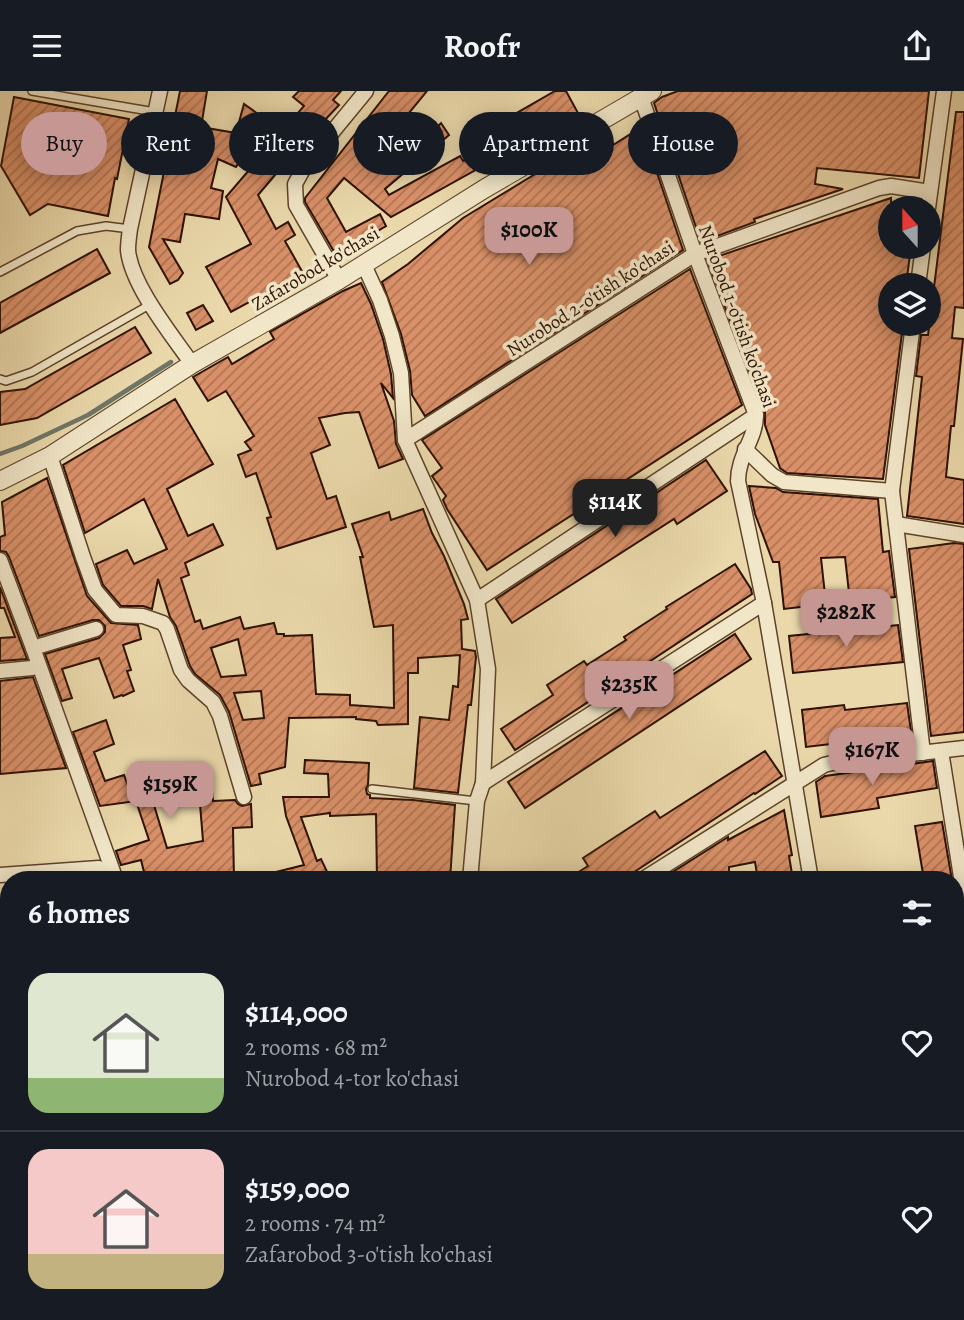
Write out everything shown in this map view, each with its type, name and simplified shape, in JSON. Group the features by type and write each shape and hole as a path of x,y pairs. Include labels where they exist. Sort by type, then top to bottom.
{"street":[{"path":"156,112 160,91"},
{"path":"339,280 296,205 295,184 306,164 366,91"},
{"path":"930,196 944,91"},
{"name":"Zafarobod ko'chasi","path":"0,481 50,456 192,364 339,280 484,189 647,94"},
{"name":"Nurobod 1-o'tish ko'chasi","path":"647,94 695,254 756,415 756,426 738,469 738,481 764,603 809,871"},
{"path":"142,175 128,251 134,273 151,304 192,364"},
{"name":"Nurobod 2-o'tish ko'chasi","path":"405,440 695,254 879,188 891,186 930,192"},
{"path":"364,265 380,300 401,373 405,440 477,600 488,669 483,783 477,801 471,871"},
{"path":"911,336 892,491 923,753"},
{"path":"477,600 756,415"},
{"path":"745,449 777,479 784,482 892,491"},
{"path":"50,456 95,590 116,615 143,617 163,623 183,674 213,702 220,716 244,797"},
{"path":"896,524 964,535"},
{"path":"0,560 113,871"},
{"path":"483,783 764,603"},
{"path":"33,647 96,629"},
{"path":"0,670 32,668"},
{"path":"657,871 824,765 964,748"},
{"path":"941,751 960,871"},
{"path":"57,871 99,868"}],"lane":[{"path":"32,91 156,112"},
{"path":"0,272 77,231 106,226 130,229"},
{"path":"0,379 6,380 32,372 151,304"},
{"path":"372,789 477,801"}],"building":[{"path":"180,91 207,91 204,112 176,112"},
{"path":"299,91 341,91 333,100 339,105 332,112 299,112 304,106 293,97"},
{"path":"389,91 427,91 410,112 373,112"},
{"path":"555,91 566,91 577,112 518,112"},
{"path":"678,91 929,91 919,178 817,168 815,184 843,189 754,219 755,222 701,242 678,175 738,175 738,112 657,112 654,103"},
{"path":"14,97 92,112 21,112 21,175 107,175 107,115 121,117 121,159 108,216 48,204 30,215 1,166"},
{"path":"244,104 255,112 242,112"},
{"path":"956,112 964,112 964,308 955,307 952,338 963,339 946,477 964,480 964,524 907,516 922,377 916,376 921,336 941,336 941,273 936,273 938,259 942,259 942,224"},
{"path":"215,129 229,132 229,164 218,159 215,171"},
{"path":"628,136 628,175 658,175 683,250 425,416 412,395 410,371 401,334 382,282 463,218 533,175 614,175 614,145"},
{"path":"353,137 353,175 402,175 385,189 389,195 425,175 445,175 445,164 459,157 459,175 467,175 391,217 344,178 327,198 346,232 380,214 386,226 336,255 305,198 323,175 339,175 339,155"},
{"path":"163,175 214,175 211,188 223,191 219,219 185,214 180,242 163,239 183,273 178,280 170,284 149,247"},
{"path":"245,175 275,175 258,195 276,229 288,222 295,235 285,241 303,273 231,312 206,267 251,244 226,197"},
{"path":"878,202 878,259 909,259 908,273 878,273 878,336 902,336 883,479 787,473 780,468 765,425 765,412 707,260"},
{"path":"97,249 110,273 0,333 0,303"},
{"path":"690,269 742,405 487,570 447,509 443,500 446,496 432,476 442,468 422,440"},
{"path":"361,283 383,339 393,398 381,383 394,421 396,444 403,459 379,468 359,412 319,418 330,445 311,453 327,499 336,496 346,527 277,549 267,518 271,517 256,473 246,477 238,455 251,450 245,442 254,436 226,391 208,401 193,377 228,357 232,364 274,339 270,332"},
{"path":"203,305 213,321 196,330 187,313"},
{"path":"135,327 151,353 37,418 0,425 0,392 25,389"},
{"path":"175,399 213,464 167,489 188,536 213,524 223,545 185,563 189,575 181,578 195,622 200,620 203,629 240,617 244,629 274,623 277,634 312,635 316,694 350,695 350,705 394,708 393,625 374,627 360,557 363,557 352,524 389,512 391,520 423,509 464,604 468,619 461,620 462,649 475,651 476,657 458,793 414,788 420,717 449,720 453,686 458,687 460,655 418,658 418,673 408,673 408,724 378,725 376,721 356,717 289,718 285,767 259,774 261,784 251,786 229,712 220,695 195,674 190,666 158,579 152,609 143,606 121,606 103,585 96,564 127,550 134,564 167,549 144,499 85,533 63,465","holes":["238,639 246,675 221,677 211,648","261,691 264,718 243,720 234,693"]},
{"path":"706,460 727,491 677,524 674,519 512,623 496,599"},
{"path":"47,478 87,596 111,623 138,625 141,639 123,645 131,670 127,671 134,691 123,696 114,698 99,658 62,669 72,698 62,701 45,654 99,638 105,632 105,626 99,620 93,620 39,636 9,557 6,552 0,551 0,537 5,535 2,502"},
{"path":"749,486 776,488 783,492 878,499 883,552 889,551 895,597 850,602 845,557 821,558 826,604 784,609 779,562 773,562 755,514"},
{"path":"964,544 964,732 931,736 909,549"},
{"path":"735,564 752,594 515,750 501,729 553,695 547,685 584,661 587,665 626,640 624,637 667,609 666,607"},
{"path":"0,587 27,659 0,661 0,638 15,637 4,608 0,608"},
{"path":"898,625 903,662 793,673 789,636"},
{"path":"735,634 751,659 525,808 508,782"},
{"path":"33,677 66,768 0,774 0,681"},
{"path":"907,703 912,738 908,740 866,745 865,740 806,747 802,710 844,705 845,710"},
{"path":"106,720 114,744 94,752 105,781 124,775 129,789 212,789 213,801 235,800 242,806 251,804 252,827 233,828 234,871 144,871 141,860 121,865 116,851 149,840 136,801 100,806 73,732","holes":["200,804 203,841 167,848 154,805"]},
{"path":"765,751 782,776 636,871 580,871 588,866 583,858 655,811 660,818"},
{"path":"305,760 369,763 366,789 370,798 455,805 451,871 377,871 376,814 330,816 330,813 301,817 317,861 321,859 327,871 280,871 304,865 286,816 283,797 329,797 328,774 304,773"},
{"path":"933,761 937,788 877,798 879,808 821,817 816,782 825,776"},
{"path":"784,810 792,855 789,856 792,871 756,871 755,862 729,867 729,871 674,871 728,837 728,840"},
{"path":"942,822 950,871 922,871 915,826"}],"waterway":[{"path":"0,454 88,415 171,362"}]}
